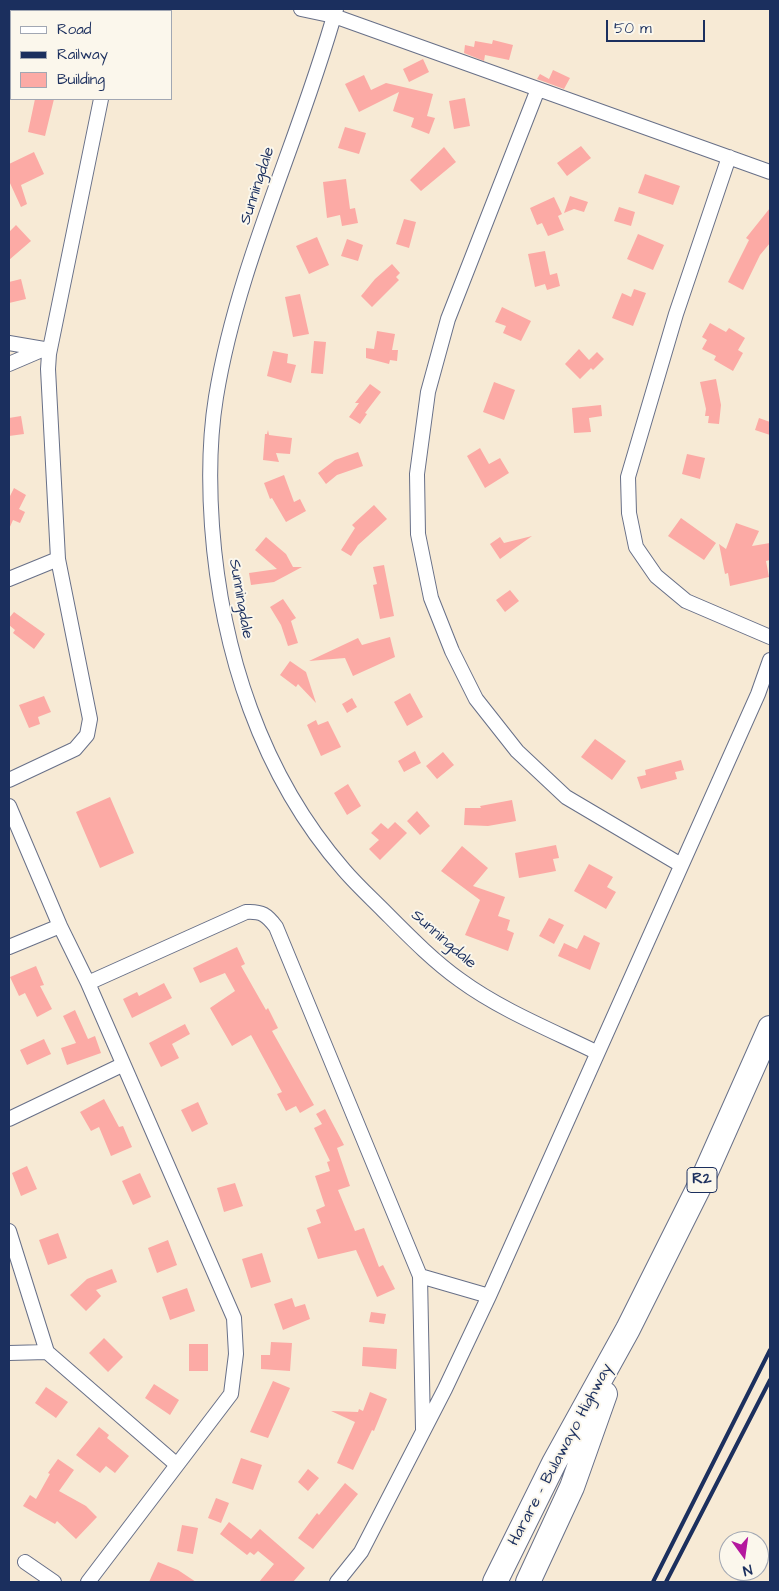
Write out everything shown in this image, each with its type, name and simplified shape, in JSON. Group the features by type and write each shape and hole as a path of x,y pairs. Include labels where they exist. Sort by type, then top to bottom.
{"highway":[{"name":"Harare - Bulawayo Highway","path":"495,1582 554,1463 628,1329 702,1181 770,1028"},
{"name":"Harare - Bulawayo Highway","path":"528,1582 572,1487 628,1329"}],"street":[{"path":"301,9 335,12 538,89 770,172"},
{"name":"Sunningdale","path":"335,12 234,316 216,398 209,473 215,565 231,653 250,711 278,773 310,825 343,870 415,943 461,981 506,1007 596,1052"},
{"path":"538,89 448,319 431,382 417,474 418,534 431,598 452,651 476,699 517,751 566,797 681,865"},
{"path":"9,780 75,749 86,735 90,719 58,559 46,351 101,100"},
{"path":"729,157 676,314 628,477 629,513 636,547 656,576 686,601 770,637"},
{"path":"9,343 46,351"},
{"path":"9,364 46,351"},
{"path":"9,579 58,559"},
{"path":"337,1582 361,1552 423,1432 489,1296 596,1052 758,694 770,660"},
{"path":"9,806 60,926 88,983 122,1065 234,1318 236,1354 231,1394 88,1582"},
{"path":"88,983 246,912 258,911 268,916 276,927 420,1276 423,1432"},
{"path":"9,947 60,926"},
{"path":"9,1119 122,1065"},
{"path":"9,1231 47,1352 177,1465"},
{"path":"420,1276 489,1296"},
{"path":"9,1353 47,1352"},
{"path":"25,1562 54,1582"}],"building":[{"path":"493,40 513,45 509,60 485,55 484,61 464,53 465,45 474,47 475,41 492,44"},
{"path":"423,59 429,72 409,82 403,69"},
{"path":"553,70 570,78 564,89 537,79 540,74 549,79"},
{"path":"364,75 371,90 386,83 433,94 427,116 435,118 429,134 411,127 414,118 393,111 399,92 359,112 345,84"},
{"path":"465,98 470,126 454,129 449,101"},
{"path":"35,100 54,100 45,136 28,132"},
{"path":"345,127 366,133 359,154 338,148"},
{"path":"581,146 591,158 567,176 557,163"},
{"path":"444,147 456,162 421,191 410,180"},
{"path":"34,152 44,174 21,185 27,204 21,207 9,181 9,164"},
{"path":"645,174 680,186 673,205 638,193"},
{"path":"346,179 350,209 355,208 358,223 342,226 340,215 327,218 323,182"},
{"path":"570,196 588,202 584,212 574,209 564,213"},
{"path":"554,197 562,214 558,216 564,230 548,236 542,223 537,225 530,208"},
{"path":"619,207 635,212 631,226 614,221"},
{"path":"770,208 770,243 760,255 743,290 728,282 749,240 746,238"},
{"path":"404,219 416,222 409,248 396,244"},
{"path":"16,225 31,241 9,260 9,232"},
{"path":"638,234 664,245 653,270 627,259"},
{"path":"317,237 329,265 309,274 296,246"},
{"path":"347,239 363,245 358,261 341,256"},
{"path":"545,251 550,275 557,273 560,286 547,290 545,284 535,287 528,254"},
{"path":"392,264 400,273 396,277 399,280 372,307 361,296 375,279"},
{"path":"21,279 26,299 9,303 9,282"},
{"path":"634,289 646,293 633,326 612,318 622,293 631,297"},
{"path":"300,294 309,334 293,337 285,297"},
{"path":"502,307 531,321 521,341 503,333 506,326 495,322"},
{"path":"710,323 726,332 729,328 745,338 738,350 743,353 733,371 714,360 716,356 702,349 707,340 702,337"},
{"path":"377,331 395,334 392,350 398,350 397,361 390,360 389,364 366,358 366,348 374,349"},
{"path":"314,341 326,342 323,374 311,373"},
{"path":"579,349 589,360 597,352 604,359 580,379 565,364"},
{"path":"273,351 288,354 287,363 296,365 291,383 267,376"},
{"path":"716,379 721,405 719,424 708,423 709,416 705,416 706,409 700,382"},
{"path":"494,382 515,390 504,420 483,412"},
{"path":"370,384 381,392 365,413 367,414 360,424 349,417 359,403 355,403"},
{"path":"601,405 602,416 589,418 591,432 574,433 572,408"},
{"path":"21,416 24,434 9,436 9,418"},
{"path":"759,418 770,422 770,435 755,430"},
{"path":"268,430 269,435 292,438 290,454 276,453 279,462 263,460 265,434 267,434"},
{"path":"480,448 489,464 500,458 509,473 485,488 467,456"},
{"path":"358,452 363,466 337,475 326,484 318,473 335,460"},
{"path":"687,454 705,458 700,479 682,474"},
{"path":"284,475 294,502 300,499 306,511 286,522 272,498 270,499 264,483"},
{"path":"14,488 26,495 19,509 25,512 20,523 13,520 9,529 9,498"},
{"path":"374,505 387,519 358,545 351,556 341,550 355,528 352,525"},
{"path":"681,518 716,543 704,560 668,536"},
{"path":"736,523 759,531 752,546 770,543 770,560 766,561 769,577 730,586 728,573 725,574 719,544 726,549"},
{"path":"532,536 500,559 490,544 500,537 504,543"},
{"path":"266,537 286,554 293,567 302,567 274,582 251,585 249,573 277,569 255,550"},
{"path":"384,565 394,616 380,619 373,585 377,584 373,567"},
{"path":"510,590 519,601 505,612 496,600"},
{"path":"283,599 296,618 291,621 298,643 288,646 281,625 270,607"},
{"path":"14,612 45,634 34,649 13,633 15,630 9,625 9,618"},
{"path":"390,637 395,657 353,676 345,658 309,661 358,638 362,645"},
{"path":"290,661 306,672 316,703 298,684 296,687 280,675"},
{"path":"410,693 423,717 407,726 394,702"},
{"path":"44,696 51,712 38,717 40,724 29,728 19,705"},
{"path":"352,698 357,707 347,713 342,704"},
{"path":"316,720 318,725 328,721 341,747 321,756 307,725"},
{"path":"595,739 626,761 612,780 581,757"},
{"path":"415,751 421,763 404,772 398,761"},
{"path":"443,752 454,765 437,779 426,766"},
{"path":"681,760 684,770 675,772 677,779 641,789 637,777 646,775 645,770"},
{"path":"348,784 361,806 347,815 334,793"},
{"path":"110,797 134,853 100,868 76,812"},
{"path":"512,800 516,821 488,826 464,825 465,808 481,808 480,806"},
{"path":"417,811 430,826 420,835 407,821"},
{"path":"395,822 407,833 380,860 369,849 379,840 371,833 381,823 388,829"},
{"path":"556,845 559,858 553,859 556,871 519,878 515,853"},
{"path":"462,846 488,868 473,886 505,897 498,916 510,920 507,930 514,933 508,951 465,935 480,900 441,871"},
{"path":"589,864 613,877 607,887 616,892 606,909 574,891"},
{"path":"549,918 564,925 554,944 539,936"},
{"path":"584,935 600,943 590,970 558,956 564,943 577,949"},
{"path":"237,947 245,964 241,966 266,1010 268,1008 278,1028 272,1031 314,1105 300,1113 296,1106 286,1111 277,1094 282,1092 251,1035 232,1046 210,1008 235,991 225,973 200,983 193,968"},
{"path":"36,966 44,985 40,986 52,1009 37,1017 25,993 19,996 10,977"},
{"path":"164,983 172,998 132,1018 123,999 137,992 139,996"},
{"path":"75,1010 88,1039 95,1036 101,1053 67,1065 61,1048 76,1043 63,1016"},
{"path":"185,1024 190,1034 172,1044 179,1058 161,1067 149,1043"},
{"path":"44,1039 51,1054 27,1065 20,1050"},
{"path":"104,1099 119,1127 123,1126 132,1147 111,1156 99,1127 91,1131 80,1112"},
{"path":"198,1102 208,1124 192,1132 181,1110"},
{"path":"325,1109 344,1145 337,1148 350,1186 338,1190 355,1231 364,1228 379,1267 383,1265 395,1289 377,1297 356,1250 318,1259 307,1228 321,1223 316,1210 325,1206 315,1176 330,1171 327,1162 330,1161 314,1128 322,1124 316,1114"},
{"path":"27,1166 37,1189 21,1196 12,1173"},
{"path":"140,1173 151,1197 133,1205 122,1181"},
{"path":"235,1183 243,1206 224,1212 217,1188"},
{"path":"58,1233 67,1258 48,1265 39,1240"},
{"path":"168,1240 177,1265 157,1273 148,1248"},
{"path":"262,1253 271,1282 251,1288 242,1259"},
{"path":"112,1269 117,1282 96,1290 101,1296 86,1311 70,1295 87,1279"},
{"path":"187,1288 195,1311 170,1320 162,1297"},
{"path":"292,1298 295,1307 305,1304 310,1319 283,1330 274,1304"},
{"path":"371,1312 386,1314 384,1324 369,1322"},
{"path":"104,1338 123,1357 108,1372 89,1353"},
{"path":"271,1342 292,1343 290,1371 261,1369 261,1355 270,1355"},
{"path":"189,1344 208,1344 208,1371 189,1371"},
{"path":"363,1347 397,1349 396,1369 362,1366"},
{"path":"273,1381 290,1388 268,1438 250,1432"},
{"path":"154,1384 179,1400 170,1415 145,1398"},
{"path":"46,1387 68,1402 56,1418 35,1403"},
{"path":"370,1392 387,1399 374,1431 372,1430 353,1470 337,1463 355,1422 331,1411 358,1412 359,1409 363,1411"},
{"path":"99,1427 109,1435 107,1438 129,1456 115,1473 106,1466 100,1473 76,1455"},
{"path":"241,1458 262,1465 253,1490 232,1483"},
{"path":"58,1459 74,1470 59,1491 86,1506 97,1517 76,1539 57,1521 55,1524 23,1506 30,1495 36,1499 50,1474 48,1473"},
{"path":"308,1469 319,1478 308,1491 298,1482"},
{"path":"345,1483 358,1494 313,1549 298,1538 317,1513 319,1515"},
{"path":"216,1498 229,1503 221,1523 208,1518"},
{"path":"229,1522 251,1539 260,1529 305,1568 293,1582 259,1582 274,1564 258,1551 254,1555 250,1552 247,1555 220,1534"},
{"path":"182,1525 198,1528 193,1554 177,1551"},
{"path":"158,1562 178,1570 196,1582 149,1582"}],"railway":[{"path":"653,1582 770,1350"},
{"path":"666,1582 770,1380"}]}
